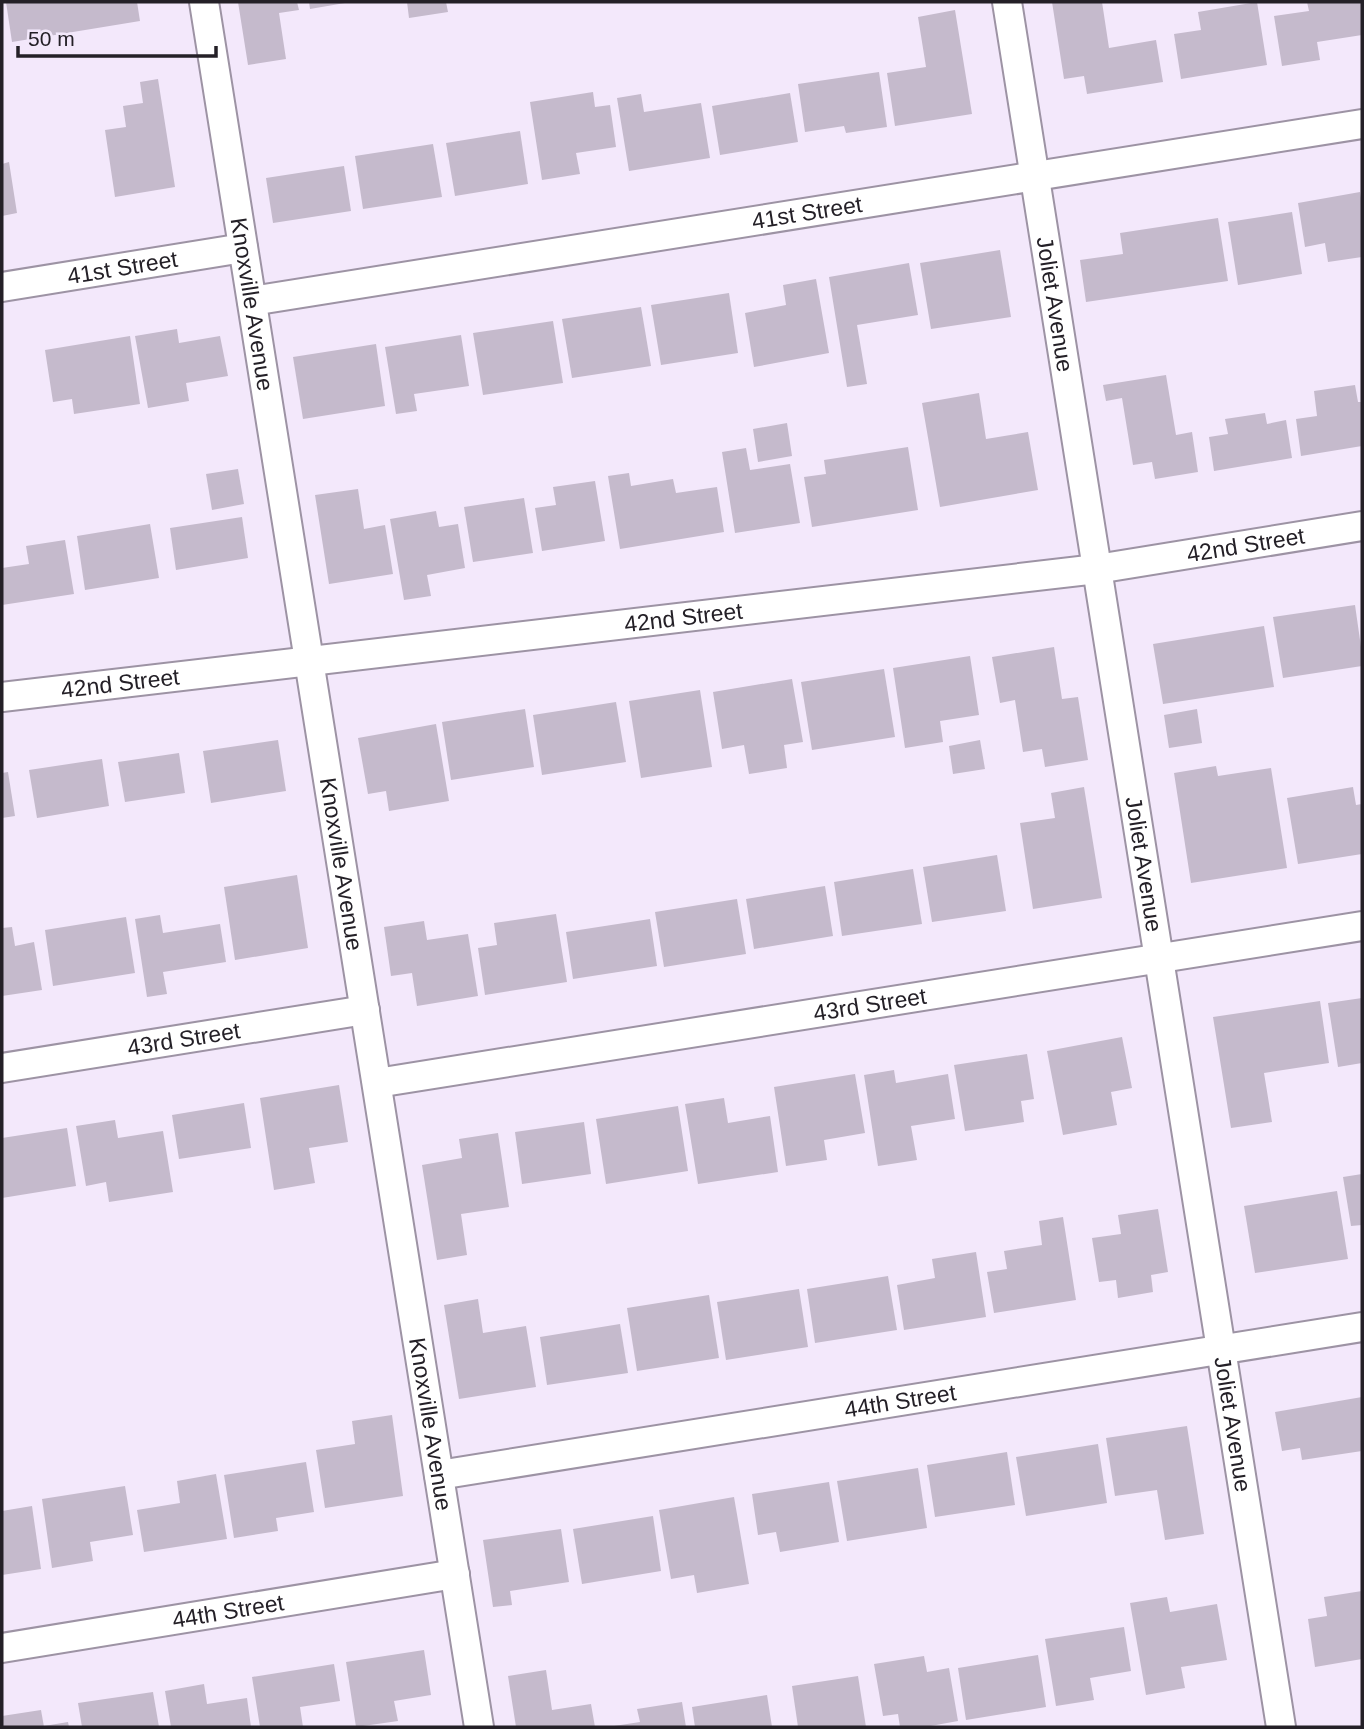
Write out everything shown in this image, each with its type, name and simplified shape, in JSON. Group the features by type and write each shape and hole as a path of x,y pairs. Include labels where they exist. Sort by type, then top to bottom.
{"street":[{"name":"Knoxville Avenue","path":"204,2 479,1727"},
{"name":"Joliet Avenue","path":"1007,2 1281,1727"},
{"name":"41st Street","path":"252,301 1362,124"},
{"name":"41st Street","path":"2,287 243,248"},
{"name":"42nd Street","path":"2,697 1097,569 1362,526"},
{"name":"43rd Street","path":"377,1083 1362,926"},
{"name":"43rd Street","path":"2,1068 365,1010"},
{"name":"44th Street","path":"439,1475 1362,1326"},
{"name":"44th Street","path":"2,1648 455,1574"}],"building":[{"path":"6,2 137,2 140,21 12,42"},
{"path":"238,2 297,2 299,10 279,13 286,59 248,65"},
{"path":"309,2 345,2 345,3 310,9"},
{"path":"407,2 446,2 448,12 409,18"},
{"path":"1052,2 1102,2 1109,48 1156,40 1163,82 1087,94 1084,76 1064,79"},
{"path":"1257,2 1267,65 1181,79 1174,34 1201,30 1198,12"},
{"path":"1307,2 1362,2 1362,35 1317,42 1320,60 1282,66 1274,16 1309,11"},
{"path":"955,10 972,114 895,126 887,73 926,67 918,17"},
{"path":"879,72 887,127 846,133 844,126 805,132 798,84"},
{"path":"158,79 175,187 115,197 105,130 126,127 123,106 143,103 140,82"},
{"path":"593,92 595,107 610,105 616,147 576,153 580,174 542,180 530,102"},
{"path":"790,93 798,142 720,155 712,106"},
{"path":"641,94 644,112 701,103 710,158 629,171 617,98"},
{"path":"520,131 528,184 455,196 446,143"},
{"path":"433,144 442,197 363,209 355,156"},
{"path":"9,162 17,213 2,216 2,164"},
{"path":"344,166 351,211 273,223 266,178"},
{"path":"1360,192 1362,257 1328,262 1325,243 1305,247 1298,203"},
{"path":"1292,212 1302,274 1238,285 1228,222"},
{"path":"1218,218 1228,281 1086,302 1080,260 1123,254 1120,233"},
{"path":"1000,250 1011,317 931,329 920,263"},
{"path":"909,263 918,315 857,325 867,384 847,387 829,277"},
{"path":"816,279 829,353 754,367 745,313 786,305 783,285"},
{"path":"729,293 738,353 661,365 651,305"},
{"path":"641,307 651,366 572,378 562,319"},
{"path":"553,321 563,383 483,395 473,333"},
{"path":"177,329 179,343 220,336 228,376 186,383 189,401 148,408 135,336"},
{"path":"461,335 469,386 414,394 417,411 396,414 385,347"},
{"path":"130,336 140,404 74,414 72,399 53,402 45,350"},
{"path":"376,344 385,406 303,419 293,357"},
{"path":"1166,375 1176,435 1192,432 1198,472 1155,479 1152,462 1133,465 1122,398 1106,401 1103,385"},
{"path":"1355,385 1358,402 1362,402 1362,446 1301,456 1296,419 1317,416 1314,391"},
{"path":"979,393 986,439 1028,432 1038,490 940,507 922,403"},
{"path":"1265,413 1267,424 1286,420 1292,458 1214,471 1209,437 1228,434 1225,419"},
{"path":"787,423 792,456 758,462 753,429"},
{"path":"908,447 918,510 812,527 804,477 826,474 824,460"},
{"path":"746,448 750,470 790,464 800,523 735,533 722,452"},
{"path":"238,469 244,504 212,510 206,474"},
{"path":"629,473 631,486 673,479 676,493 717,487 724,532 620,549 608,476"},
{"path":"595,481 605,541 542,551 535,508 556,505 553,487"},
{"path":"358,489 364,529 385,525 393,574 329,584 315,495"},
{"path":"524,498 533,553 473,562 464,507"},
{"path":"436,511 439,527 458,524 465,568 427,575 431,596 404,600 390,519"},
{"path":"242,517 248,558 176,570 170,528"},
{"path":"150,524 159,578 85,590 77,536"},
{"path":"65,540 74,594 2,605 2,568 29,564 26,546"},
{"path":"1355,605 1362,666 1283,678 1273,617"},
{"path":"1264,626 1274,687 1163,704 1153,644"},
{"path":"1054,647 1062,699 1078,697 1088,760 1045,767 1042,749 1023,752 1015,700 1000,703 992,657"},
{"path":"970,656 979,715 940,721 943,742 905,748 893,668"},
{"path":"884,669 895,737 812,750 801,682"},
{"path":"792,679 803,742 784,745 787,768 749,774 744,745 722,749 713,692"},
{"path":"700,690 712,767 641,778 629,701"},
{"path":"616,702 626,762 542,775 533,715"},
{"path":"525,709 534,767 451,780 442,722"},
{"path":"1197,709 1202,743 1169,748 1164,715"},
{"path":"436,724 449,801 389,811 386,791 368,794 358,738"},
{"path":"278,740 286,791 211,803 203,751"},
{"path":"980,740 985,769 953,774 949,746"},
{"path":"179,753 185,793 125,802 118,762"},
{"path":"102,759 109,806 37,818 29,770"},
{"path":"1216,766 1218,776 1271,768 1287,868 1191,883 1174,773"},
{"path":"8,772 15,816 2,818 2,773"},
{"path":"1084,787 1102,898 1033,909 1020,823 1055,818 1051,793"},
{"path":"1353,787 1356,805 1362,804 1362,854 1298,864 1287,798"},
{"path":"997,855 1006,911 932,922 923,867"},
{"path":"913,869 922,924 842,936 834,882"},
{"path":"297,875 308,948 235,960 224,887"},
{"path":"825,886 833,936 754,949 746,899"},
{"path":"737,899 746,954 664,967 655,912"},
{"path":"556,914 567,982 485,995 478,948 497,945 494,923"},
{"path":"160,915 163,933 220,924 226,962 163,972 167,994 147,997 135,919"},
{"path":"126,917 135,973 53,986 45,930"},
{"path":"650,919 657,966 573,979 566,932"},
{"path":"424,921 427,940 468,934 478,996 417,1006 412,973 391,976 384,927"},
{"path":"12,927 15,946 34,942 42,990 2,996 2,928"},
{"path":"1362,998 1362,1063 1338,1067 1328,1003"},
{"path":"1320,1001 1329,1063 1264,1073 1272,1122 1231,1128 1213,1017"},
{"path":"1122,1037 1132,1088 1111,1092 1117,1125 1063,1135 1047,1051"},
{"path":"1027,1054 1034,1099 1021,1101 1024,1122 965,1131 954,1065"},
{"path":"894,1070 896,1083 948,1074 955,1119 911,1126 917,1160 878,1166 864,1075"},
{"path":"855,1074 865,1133 824,1140 827,1160 786,1166 774,1087"},
{"path":"339,1085 348,1142 309,1148 315,1183 274,1190 260,1098"},
{"path":"724,1098 728,1123 770,1116 778,1172 698,1184 685,1104"},
{"path":"244,1103 251,1148 179,1159 172,1115"},
{"path":"678,1106 688,1171 606,1184 596,1119"},
{"path":"115,1120 118,1138 163,1131 173,1192 109,1202 106,1182 86,1186 76,1126"},
{"path":"584,1122 591,1174 522,1184 515,1132"},
{"path":"67,1128 76,1186 2,1198 2,1138"},
{"path":"498,1133 509,1207 461,1214 467,1255 437,1260 422,1165 462,1158 459,1139"},
{"path":"1362,1174 1362,1225 1351,1226 1343,1177"},
{"path":"1337,1191 1348,1259 1255,1273 1244,1206"},
{"path":"1158,1209 1168,1272 1151,1275 1153,1292 1118,1298 1116,1280 1099,1282 1092,1238 1121,1234 1118,1215"},
{"path":"1063,1217 1076,1300 994,1313 987,1272 1007,1269 1004,1251 1042,1245 1039,1221"},
{"path":"976,1252 986,1317 904,1330 897,1285 935,1278 932,1259"},
{"path":"888,1276 897,1330 815,1343 807,1289"},
{"path":"799,1289 808,1347 726,1360 717,1302"},
{"path":"709,1295 719,1358 637,1371 627,1308"},
{"path":"478,1299 483,1333 526,1326 536,1387 459,1399 444,1305"},
{"path":"620,1324 628,1373 547,1385 540,1337"},
{"path":"1362,1397 1362,1451 1302,1460 1300,1448 1282,1451 1275,1412"},
{"path":"392,1415 403,1496 325,1508 316,1450 355,1444 352,1421"},
{"path":"1187,1426 1204,1534 1165,1540 1157,1490 1115,1496 1106,1438"},
{"path":"1098,1444 1107,1503 1026,1516 1016,1457"},
{"path":"1007,1452 1015,1505 935,1517 927,1465"},
{"path":"306,1462 314,1512 276,1518 278,1531 234,1538 224,1475"},
{"path":"918,1468 927,1528 847,1541 837,1481"},
{"path":"216,1474 227,1539 144,1552 137,1510 180,1503 177,1481"},
{"path":"829,1482 839,1542 780,1552 776,1532 758,1535 752,1494"},
{"path":"125,1486 133,1535 90,1542 93,1561 52,1568 42,1499"},
{"path":"734,1497 749,1584 697,1593 694,1575 671,1579 659,1510"},
{"path":"32,1506 41,1569 2,1575 2,1511"},
{"path":"653,1516 661,1571 582,1584 573,1529"},
{"path":"561,1529 569,1582 510,1591 512,1605 493,1607 483,1540"},
{"path":"1362,1591 1362,1659 1315,1667 1308,1619 1327,1616 1324,1597"},
{"path":"1167,1597 1170,1612 1217,1604 1227,1660 1181,1667 1185,1688 1146,1695 1130,1603"},
{"path":"1124,1627 1131,1671 1090,1678 1094,1700 1056,1706 1045,1639"},
{"path":"424,1650 431,1695 394,1701 398,1721 356,1727 346,1662"},
{"path":"1038,1655 1046,1707 966,1720 958,1668"},
{"path":"924,1656 927,1672 949,1668 958,1721 925,1727 900,1727 898,1714 883,1716 874,1664"},
{"path":"334,1664 340,1701 300,1707 303,1727 260,1727 252,1677"},
{"path":"546,1670 552,1710 591,1704 595,1727 516,1727 508,1676"},
{"path":"858,1676 866,1727 798,1727 792,1686"},
{"path":"204,1684 207,1704 247,1698 251,1727 171,1727 165,1691"},
{"path":"153,1692 159,1727 82,1727 78,1703"},
{"path":"767,1695 772,1727 695,1727 692,1707"},
{"path":"682,1702 686,1727 614,1726 640,1722 637,1709"},
{"path":"41,1710 44,1727 2,1727 2,1716"},
{"path":"68,1722 69,1727 44,1727 44,1726"}]}
